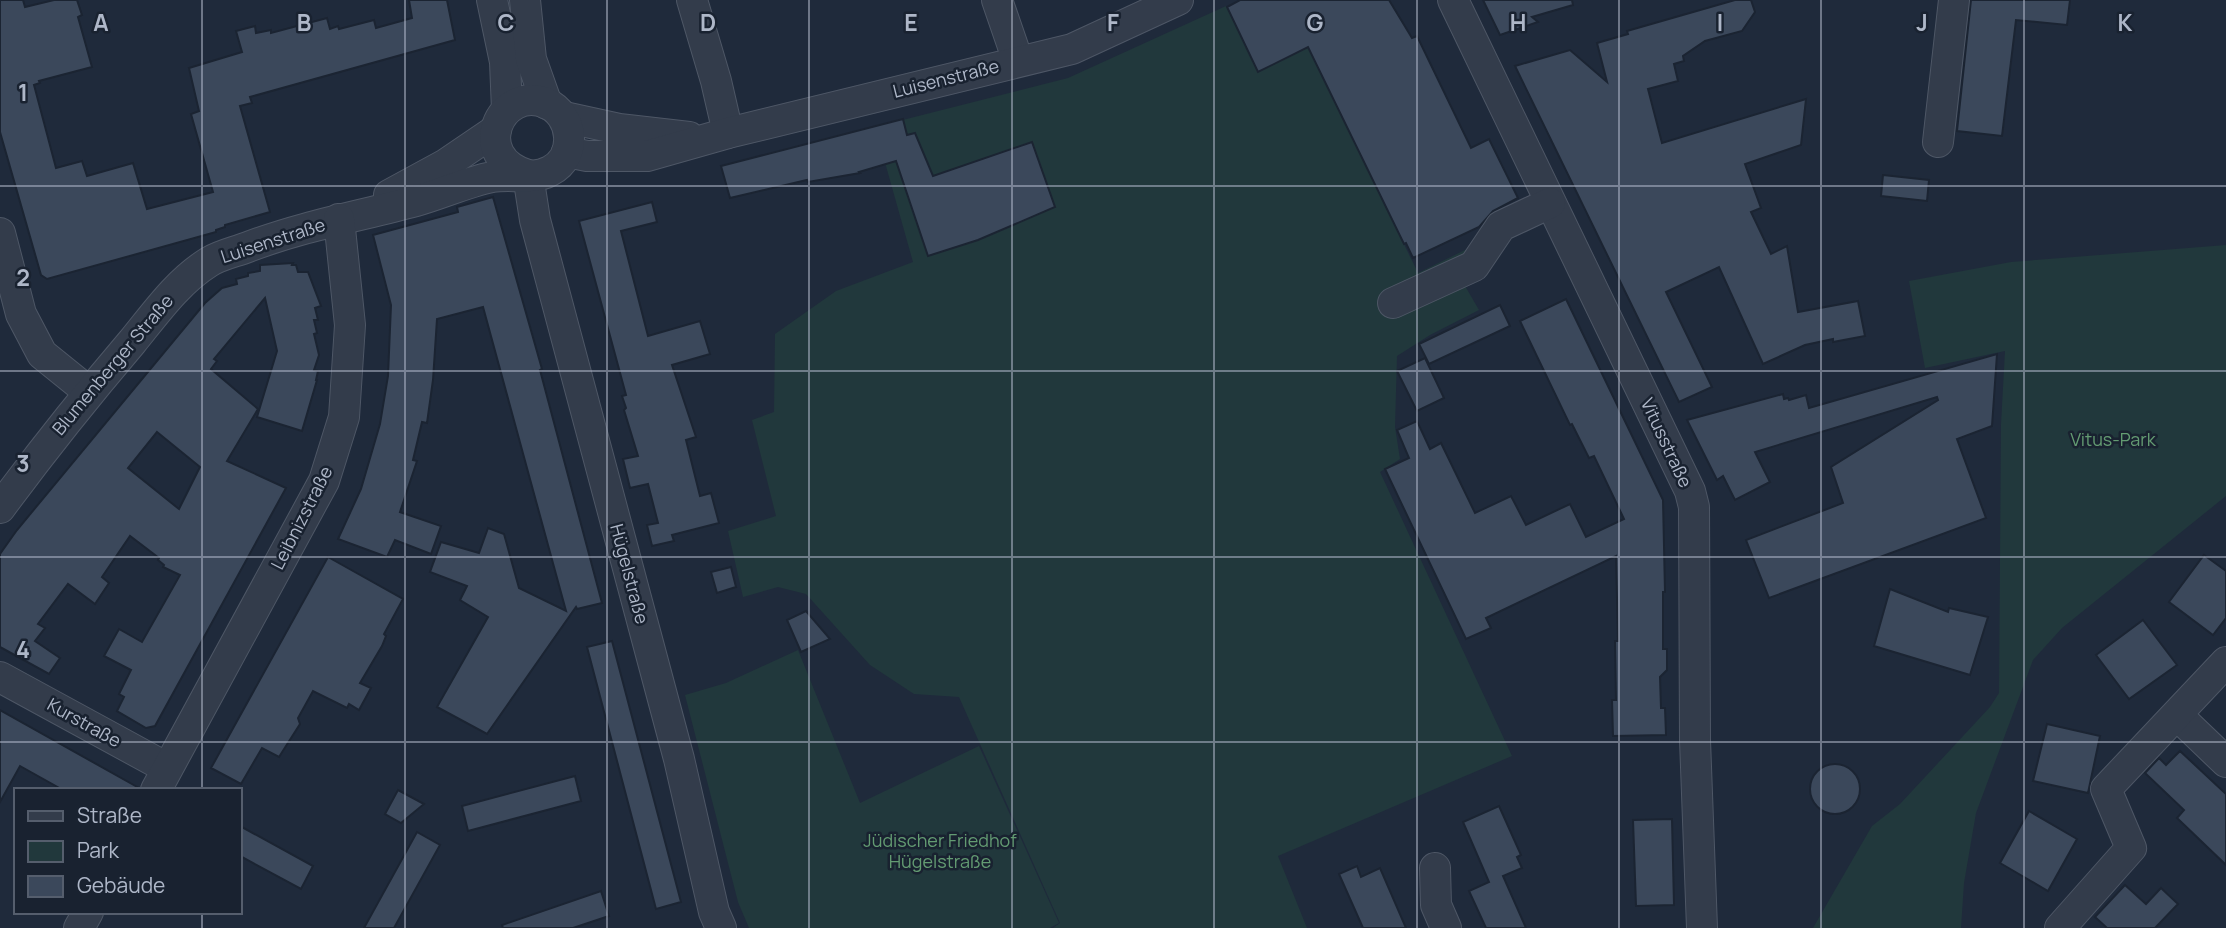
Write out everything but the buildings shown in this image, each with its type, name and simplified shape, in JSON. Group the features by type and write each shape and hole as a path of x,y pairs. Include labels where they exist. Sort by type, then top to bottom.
{"street":[{"path":"492,0 505,62 502,120 495,143 506,164 516,172 528,175 552,170 561,162 570,140 569,128 556,111 531,59 524,0"},
{"path":"692,0 716,81 717,136"},
{"path":"997,0 1018,61"},
{"name":"Luisenstraße","path":"567,152 587,156 647,156 717,136 1072,49 1178,0"},
{"name":"Vitusstraße","path":"1453,0 1690,491 1694,508 1695,753 1702,928"},
{"path":"1938,142 1954,0"},
{"path":"502,120 516,104 526,101 556,111"},
{"name":"Luisenstraße","path":"556,111 619,130 717,136"},
{"name":"Luisenstraße","path":"339,219 413,184 502,120"},
{"name":"Luisenstraße","path":"175,290 209,262 270,239 417,201 491,177 528,175"},
{"name":"Hügelstraße","path":"528,175 535,220 679,759 714,912 721,928"},
{"path":"1393,303 1474,266 1502,226 1550,203"},
{"name":"Leibnizstraße","path":"161,779 324,481 344,417 350,325 339,219"},
{"path":"0,233 11,317 42,354 89,392"},
{"name":"Blumenberger Straße","path":"0,508 89,392 175,290"},
{"path":"2060,928 2131,848 2105,789 2226,662"},
{"name":"Kurstraße","path":"0,677 161,779"},
{"path":"2178,715 2226,762"},
{"path":"1435,868 1436,905 1446,928"}],"green space":[{"path":"1226,6 1258,71 1308,47 1418,273 1467,249 1479,271 1461,279 1479,310 1430,335 1397,356 1395,427 1400,459 1380,472 1512,756 1278,856 1307,928 1053,928 1060,923 959,697 914,694 870,665 806,594 778,587 743,597 728,531 776,516 752,420 774,412 775,334 836,291 913,262 875,127 1068,78"},
{"name":"Vitus-Park","path":"2226,245 2226,496 2062,628 2033,660 1976,813 1964,883 1961,928 1813,928 1872,826 1900,804 1990,707 1999,693 2001,424 2005,351 1925,368 1909,281 2011,262"},
{"name":"Jüdischer Friedhof Hügelstraße","path":"798,650 860,803 979,746 1059,923 1050,928 749,928 738,902 685,695 726,683"}]}
